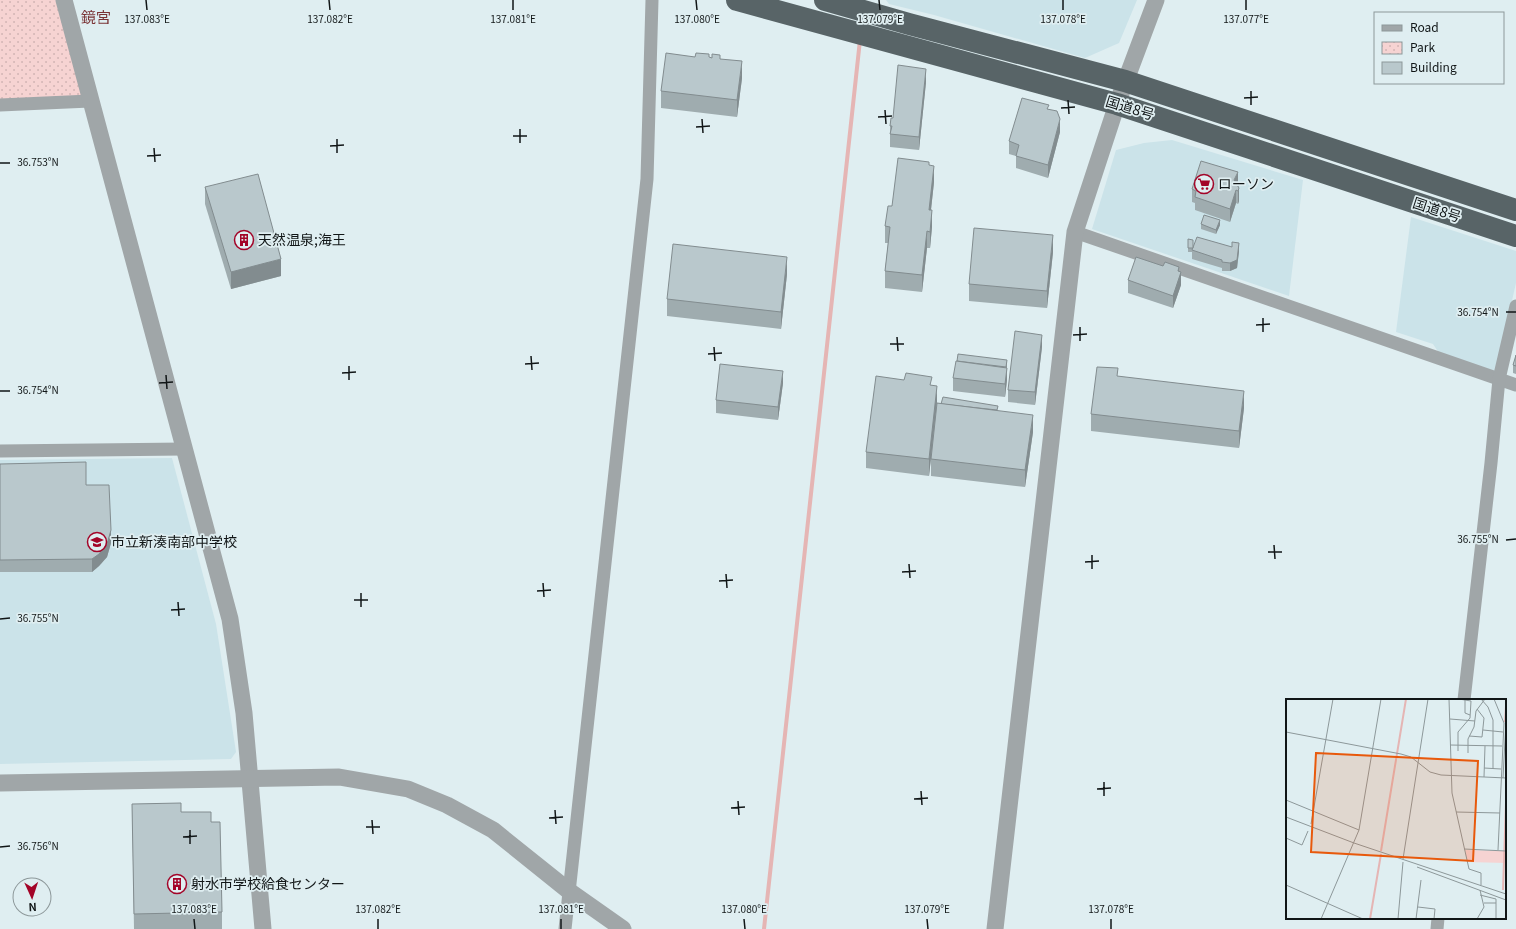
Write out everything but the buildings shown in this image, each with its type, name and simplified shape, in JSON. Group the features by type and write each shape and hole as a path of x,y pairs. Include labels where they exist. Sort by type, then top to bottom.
{"highway":[{"name":"国道8号","path":"737,0 1117,104 1516,236"},
{"name":"国道8号","path":"825,0 909,24 1125,81 1516,210"}],"street":[{"path":"64,0 230,619 244,713 263,929"},
{"path":"564,929 648,178 652,0"},
{"path":"995,929 1076,232 1117,104 1156,0"},
{"path":"0,105 90,101"},
{"path":"1076,232 1516,385"},
{"path":"1464,699 1499,379 1516,306"},
{"path":"0,452 184,449"},
{"path":"0,783 338,777 408,789 447,805 493,830 569,892 623,929"},
{"path":"1437,929 1438,919"}],"shaded area":[{"path":"886,0 1137,0 1119,43 1085,58 934,15 889,4"},
{"path":"1172,140 1303,180 1289,296 1092,229 1116,150 1144,143"},
{"path":"1411,217 1516,251 1516,283 1496,370 1493,373 1439,353 1433,344 1396,332"},
{"name":"市立新湊南部中学校","path":"172,458 216,624 236,752 231,759 0,764 0,460"}],"green space":[{"path":"0,0 60,0 84,97 0,100"}],"waterway":[{"path":"764,929 860,40"}],"place":[{"name":"ローソン","path":"1204,184"},
{"name":"天然温泉;海王","path":"244,240"},
{"name":"市立新湊南部中学校","path":"97,542"},
{"name":"射水市学校給食センター","path":"177,884"}],"district":[{"name":"鏡宮","path":"96,18"}]}
